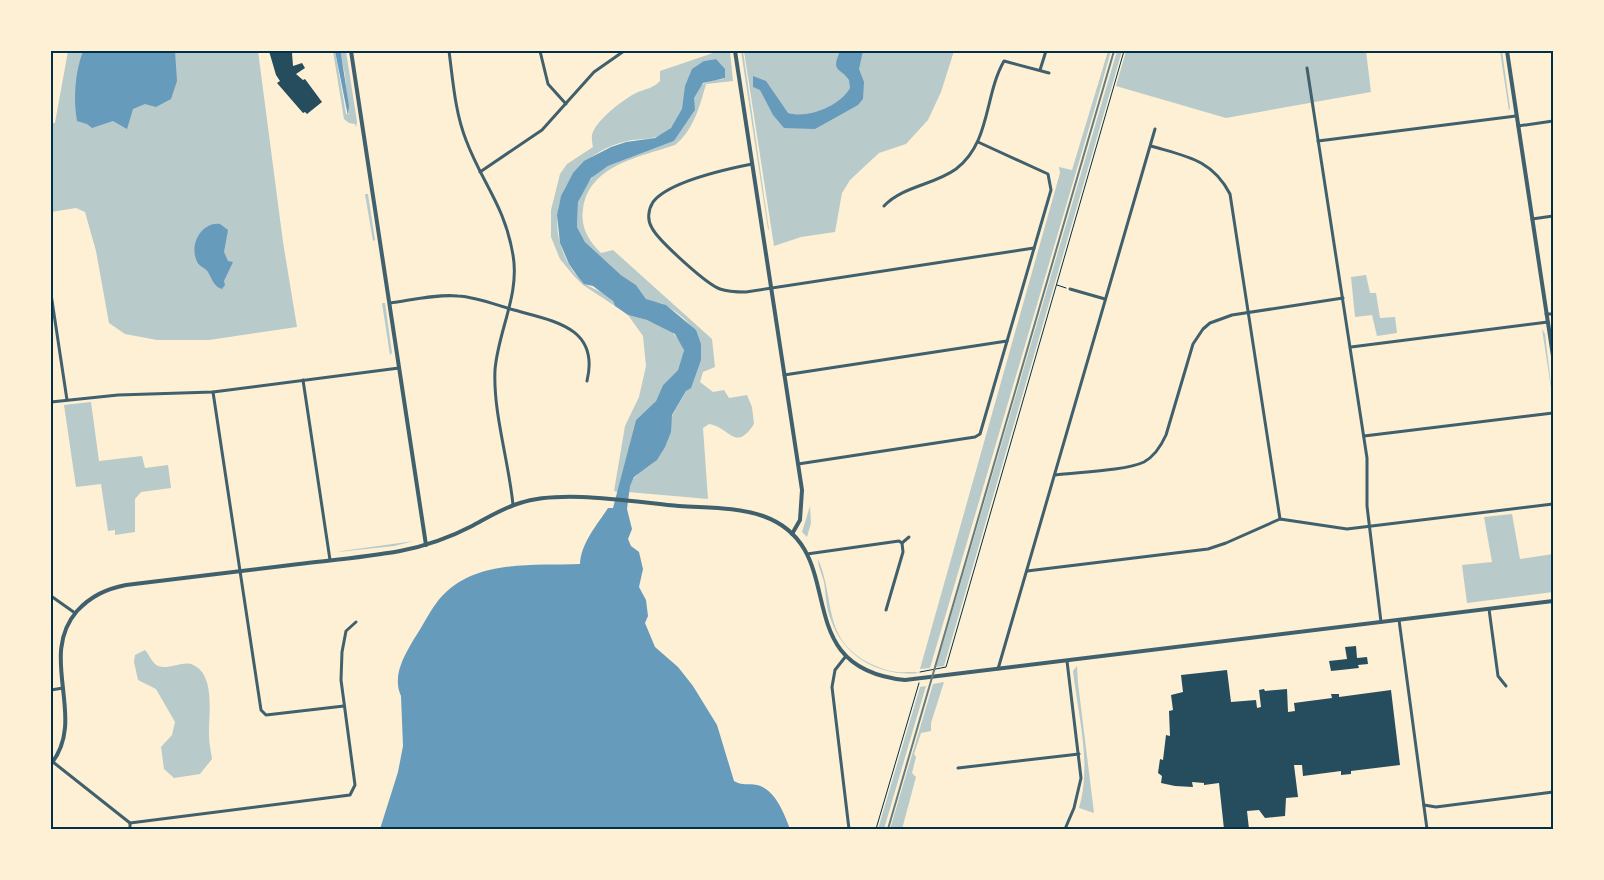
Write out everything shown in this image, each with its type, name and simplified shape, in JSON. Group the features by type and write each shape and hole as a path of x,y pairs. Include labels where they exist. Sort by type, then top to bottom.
{"street":[{"path":"352,51 426,545"},
{"path":"449,51 461,124 472,155 502,213 512,246 514,280 498,347 495,374 513,505"},
{"path":"540,51 548,84 566,104"},
{"path":"480,172 542,130 594,72 624,51"},
{"path":"735,51 798,464 802,507 800,520 792,534"},
{"path":"1040,70 1046,51"},
{"path":"1507,51 1553,356"},
{"path":"884,206 894,196 937,179 965,161 978,142 1004,61 1049,73"},
{"path":"1307,68 1369,472 1367,506 1380,622"},
{"path":"1318,141 1516,116"},
{"path":"1518,126 1553,121"},
{"path":"998,669 1155,129"},
{"path":"798,464 979,436 1051,190 1048,174 978,142"},
{"path":"1151,146 1201,162 1210,167 1225,184 1233,206 1280,519"},
{"path":"752,164 698,176 661,195 653,203 648,218 656,234 711,284 728,292 1034,248"},
{"path":"1532,219 1553,216"},
{"path":"1070,289 1106,299"},
{"path":"51,294 66,400"},
{"path":"390,304 459,296 557,322 576,332 582,339 588,353 590,370 587,380"},
{"path":"1055,475 1138,464 1152,457 1162,445 1166,435 1189,354 1197,337 1203,329 1218,319 1249,312 1343,298"},
{"path":"1546,314 1553,314"},
{"path":"1351,347 1548,322"},
{"path":"784,375 1007,341"},
{"path":"51,402 118,395 213,392 399,368"},
{"path":"303,380 330,560"},
{"path":"213,392 259,706 263,713 344,706"},
{"path":"1364,436 1553,413"},
{"path":"356,622 346,631 342,652 344,706 354,785 352,793 347,796 130,823 52,763 65,732 59,661 60,646 65,630 75,613 92,597 115,587 397,552 452,536 513,505 552,497 749,512 776,522 792,534 807,554 816,576 827,627 846,656 876,674 906,680 1553,601"},
{"path":"1027,571 1208,549 1234,540 1280,519 1337,529 1370,527 1553,504"},
{"path":"902,543 909,537"},
{"path":"807,554 896,540 902,543"},
{"path":"886,610 903,552 902,543"},
{"path":"51,596 75,613"},
{"path":"1489,609 1498,676 1506,686"},
{"path":"1399,620 1427,829"},
{"path":"846,656 835,670 832,687 849,829"},
{"path":"1065,829 1079,791 1079,754 1067,661"},
{"path":"51,690 62,688"},
{"path":"958,768 1079,754"},
{"path":"1424,805 1436,807 1553,792"},
{"path":"130,823 130,829"}],"path":[{"path":"920,671 946,667 1124,51"},
{"path":"1057,285 1070,289"},
{"path":"876,829 919,685"}],"shaded area":[{"path":"68,51 258,51 283,242 297,327 209,340 157,340 125,334 109,323 96,251 85,212 76,208 51,212 51,123 55,123"},
{"path":"333,51 335,51 346,114 349,115 345,75 340,51 346,51 357,122 356,127 355,124 349,123 344,119"},
{"path":"719,51 730,51 733,81 706,84 698,109 687,133 675,145 618,165 595,182 587,194 582,216 584,228 589,239 601,253 613,250 712,339 715,367 703,372 700,382 713,392 724,390 729,398 747,395 752,407 754,424 742,437 737,438 716,426 709,424 703,428 708,499 628,492 636,476 659,457 665,445 671,418 697,369 700,343 695,331 684,319 664,304 646,299 636,285 621,275 585,242 577,227 578,202 585,186 596,173 608,166 674,141 695,110 694,96 700,86 711,81 724,79 716,59 704,61 685,107 670,129 660,136 627,141 595,155 582,165 571,178 563,193 558,208 557,225 560,243 566,259 579,278 587,285 610,298 615,306 583,285 560,259 551,237 551,210 560,174 567,164 593,147 593,132 606,115 631,96 658,83 660,81 660,71"},
{"path":"741,51 743,51 769,230 768,229"},
{"path":"744,51 954,51 941,92 928,120 906,144 879,153 850,180 842,193 835,232 801,237 774,246"},
{"path":"1108,51 1111,51 1094,111 930,668 920,669 1060,173 1059,167 1072,170"},
{"path":"1117,51 1122,51 944,666 936,667"},
{"path":"1126,51 1366,51 1371,92 1226,118 1116,86"},
{"path":"1500,51 1502,51 1509,111"},
{"path":"365,194 368,194 375,240 373,241"},
{"path":"1366,275 1370,293 1376,293 1380,318 1395,317 1397,333 1377,336 1372,315 1355,317 1351,277"},
{"path":"382,303 385,303 392,353 390,355"},
{"path":"628,315 647,320 671,331 681,342 684,350 678,370 663,385 656,401 636,420 618,492 614,491 625,426 639,397 646,366 643,336"},
{"path":"1542,329 1545,334 1553,401"},
{"path":"91,402 99,461 142,456 145,468 168,465 171,488 141,492 135,499 135,532 115,535 115,530 108,531 101,484 76,487 64,405"},
{"path":"810,506 811,523 807,537 802,532"},
{"path":"1512,514 1520,559 1553,554 1553,592 1467,603 1462,565 1492,562 1484,517"},
{"path":"414,541 394,546 338,552 342,551"},
{"path":"818,559 832,618 844,643 855,654 878,667 894,672 919,673 891,672 878,668 855,655 845,645 837,633 829,615"},
{"path":"145,650 158,666 167,667 191,664 205,676 210,707 209,739 212,759 200,774 174,778 164,769 161,747 172,735 175,722 156,689 138,680 134,662 135,655"},
{"path":"1077,666 1094,813 1079,808 1083,792 1084,757 1073,671"},
{"path":"944,682 931,723 931,731 921,733 914,754 916,757 912,773 916,777 902,829 890,829 933,684"},
{"path":"926,686 884,829 878,829 920,687"}],"water":[{"path":"83,51 175,51 177,81 171,99 156,107 145,104 133,109 127,129 113,121 92,128 87,124 77,121 75,86"},
{"path":"335,51 340,51 341,54 349,106 348,116"},
{"path":"840,51 863,51 859,69 864,82 863,99 858,105 815,129 784,128 773,115 760,90 753,87 753,76 766,81 788,113 805,114 823,110 839,100 850,88 849,80 836,66"},
{"path":"716,59 725,69 725,78 703,83 694,98 695,110 674,141 608,166 591,178 578,202 577,227 585,242 621,275 636,285 646,299 666,305 696,330 701,344 701,360 691,388 686,391 672,415 671,432 665,447 657,460 634,477 630,486 627,509 632,529 628,539 631,546 639,552 643,569 639,587 646,600 648,616 645,623 655,647 678,667 693,686 717,725 734,781 742,784 757,785 769,791 778,802 790,829 380,829 398,772 403,746 401,696 398,681 400,666 406,652 431,610 443,595 457,583 473,575 490,570 526,565 580,564 583,549 590,534 608,508 613,508 636,420 656,401 663,385 678,370 684,350 675,334 647,320 628,315 615,306 613,301 593,286 584,284 578,277 569,264 560,243 557,215 561,196 573,173 584,161 611,147 626,142 655,138 671,128 682,109 685,86 692,69 704,61"},
{"path":"220,224 228,230 224,252 228,261 233,262 222,289 215,285 207,270 198,264 195,253 196,240 203,230 208,226"}],"building":[{"path":"269,51 292,53 293,66 302,63 305,68 296,74 303,80 305,79 322,102 307,114 303,113 277,83 280,81 276,75"},
{"path":"1356,646 1357,658 1367,657 1368,664 1358,665 1359,668 1331,671 1329,661 1347,659 1345,647"},
{"path":"1227,670 1231,702 1256,700 1257,708 1261,707 1259,690 1287,689 1288,712 1295,711 1294,703 1332,698 1331,694 1339,694 1339,697 1391,690 1400,765 1351,771 1351,774 1341,775 1341,771 1303,776 1302,765 1294,765 1298,797 1286,798 1285,816 1265,818 1259,810 1247,811 1249,829 1224,829 1219,783 1204,785 1204,783 1192,782 1193,787 1175,786 1161,783 1162,776 1158,773 1160,759 1163,760 1166,735 1170,736 1169,711 1173,710 1171,695 1183,692 1181,675"}],"railway":[{"path":"888,829 1114,51"}]}
